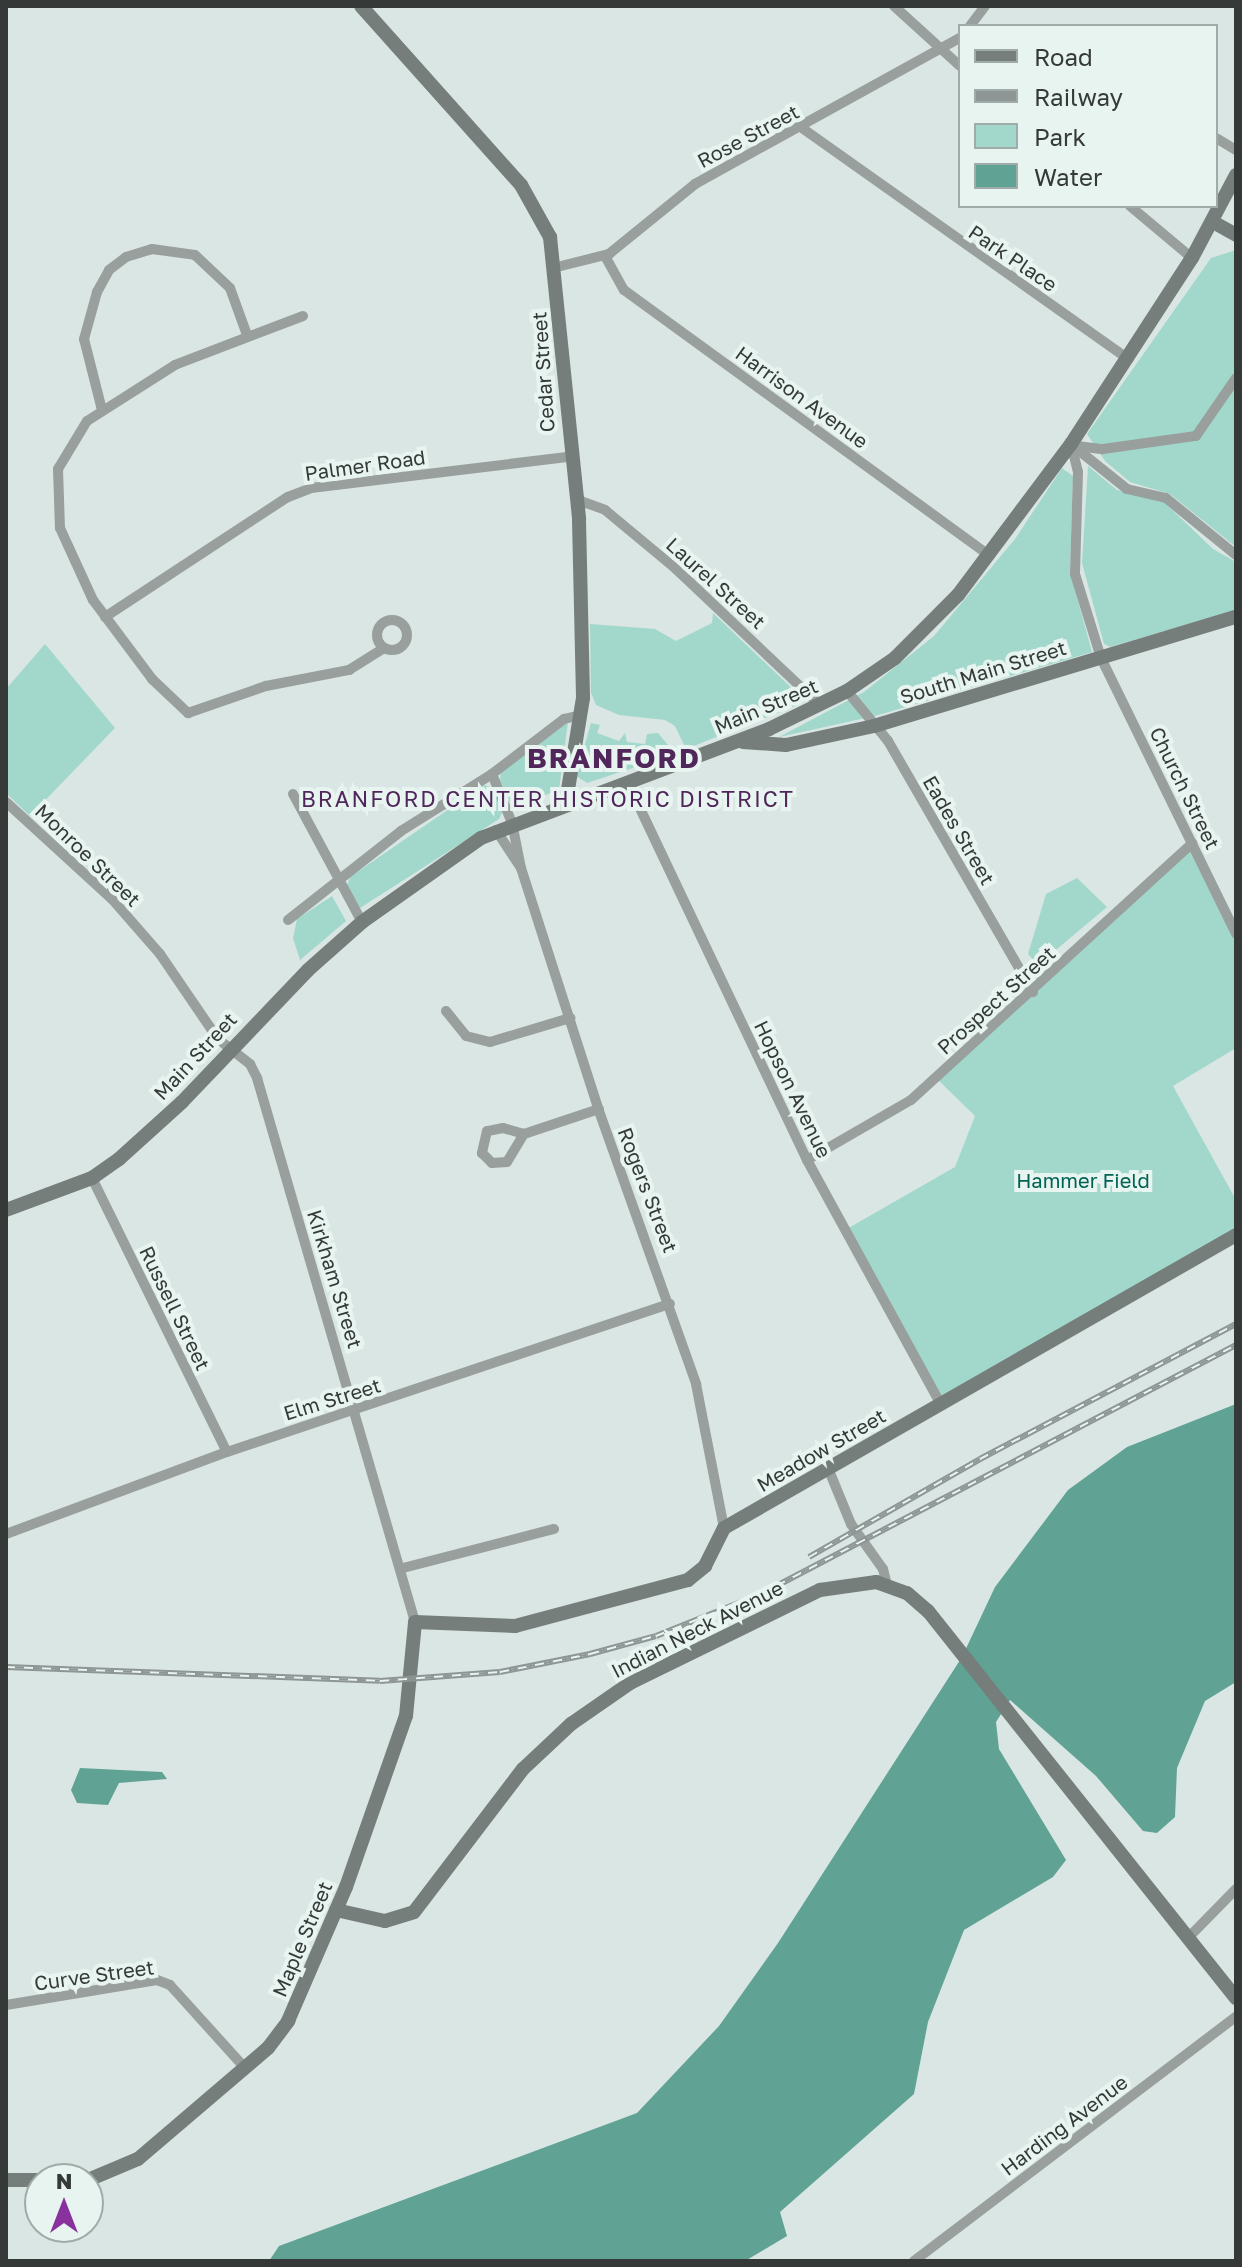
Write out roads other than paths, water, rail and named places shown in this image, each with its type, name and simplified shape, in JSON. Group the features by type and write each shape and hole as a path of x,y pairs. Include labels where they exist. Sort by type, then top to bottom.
{"street":[{"name":"Cedar Street","path":"361,6 527,192 546,226 557,267 569,457 578,500 581,715 566,802"},
{"path":"894,6 958,64"},
{"path":"972,24 985,6"},
{"name":"Rose Street","path":"557,267 605,256 695,184 802,128 958,39"},
{"name":"Park Place","path":"802,128 1128,359"},
{"path":"1218,139 1236,150"},
{"name":"Main Street","path":"6,1210 92,1178 146,1136 362,922 496,830 738,741 821,706 847,691 929,627 990,556 1071,444 1192,258 1236,175"},
{"path":"1132,208 1192,258"},
{"path":"1213,222 1236,235"},
{"path":"102,410 84,339 97,292 109,270 126,257 152,249 195,255 230,288 247,335"},
{"name":"Harrison Avenue","path":"605,256 624,290 990,556"},
{"path":"303,316 175,365 102,410 66,449 55,489 60,528 105,617 152,679 188,713 266,686 349,670 384,648"},
{"path":"1071,444 1103,449 1191,438 1206,427 1212,407 1236,378"},
{"path":"1071,444 1127,489 1166,498 1236,555"},
{"name":"Church Street","path":"1071,444 1078,472 1075,574 1101,658 1236,934"},
{"name":"Palmer Road","path":"105,617 288,497 311,488 569,457"},
{"name":"Laurel Street","path":"578,500 605,510 679,571 821,706"},
{"name":"South Main Street","path":"738,741 786,745 874,726 1236,617"},
{"name":"Eades Street","path":"847,691 888,741 1033,992"},
{"path":"288,920 337,879 492,774 564,719 581,715"},
{"name":"Rogers Street","path":"492,774 512,823 521,868 599,1109 696,1384 724,1528"},
{"name":"Hopson Avenue","path":"627,781 807,1160 941,1405"},
{"path":"293,794 362,922"},
{"name":"Monroe Street","path":"6,802 112,899 160,954 218,1039 232,1048"},
{"name":"Rogers Street","path":"496,830 521,868"},
{"name":"Prospect Street","path":"807,1160 888,1118 1033,992 1192,843"},
{"path":"446,1011 466,1036 490,1042 570,1018"},
{"name":"Kirkham Street","path":"232,1048 250,1064 265,1097 403,1568 415,1622"},
{"path":"524,1134 507,1162 492,1163 482,1153 487,1131 503,1128 524,1134 599,1109"},
{"name":"Russell Street","path":"92,1178 227,1452"},
{"name":"Meadow Street","path":"724,1528 1236,1235"},
{"name":"Elm Street","path":"6,1534 227,1452 356,1412 670,1304"},
{"path":"828,1468 851,1524 883,1569 887,1585"},
{"path":"415,1622 515,1626 664,1589 698,1574 724,1528"},
{"path":"403,1568 554,1529"},
{"name":"Indian Neck Avenue","path":"336,1910 385,1921 414,1912 523,1769 571,1724 630,1683 820,1590 849,1582 887,1585 917,1600 1190,1936 1236,1998"},
{"name":"Maple Street","path":"104,2173 138,2159 245,2068 288,2021 336,1910 410,1693 415,1622"},
{"path":"1190,1936 1236,1889"},
{"name":"Curve Street","path":"6,2005 157,1980 170,1985 245,2068"},
{"name":"Harding Avenue","path":"914,2261 1236,2017"}],"water":[{"path":"1236,1404 1236,1682 1205,1701 1177,1768 1175,1817 1157,1833 1143,1831 1096,1776 1010,1700 996,1722 999,1749 1066,1860 1053,1877 964,1930 928,2022 914,2094 780,2212 787,2236 745,2261 269,2261 279,2246 637,2113 719,2026 778,1943 962,1657 995,1587 1068,1490 1127,1447"},
{"path":"80,1768 162,1772 167,1779 119,1783 108,1805 77,1803 71,1790"}],"railway":[{"path":"809,1557 980,1459 1236,1324"},
{"path":"6,1667 380,1681 500,1672 590,1654 656,1636 761,1594 1236,1345"}],"district":[{"name":"BRANFORD","path":"614,758"},
{"name":"BRANFORD CENTER HISTORIC DISTRICT","path":"548,799"}],"park label":[{"name":"Hammer Field","path":"1083,1180"}]}
